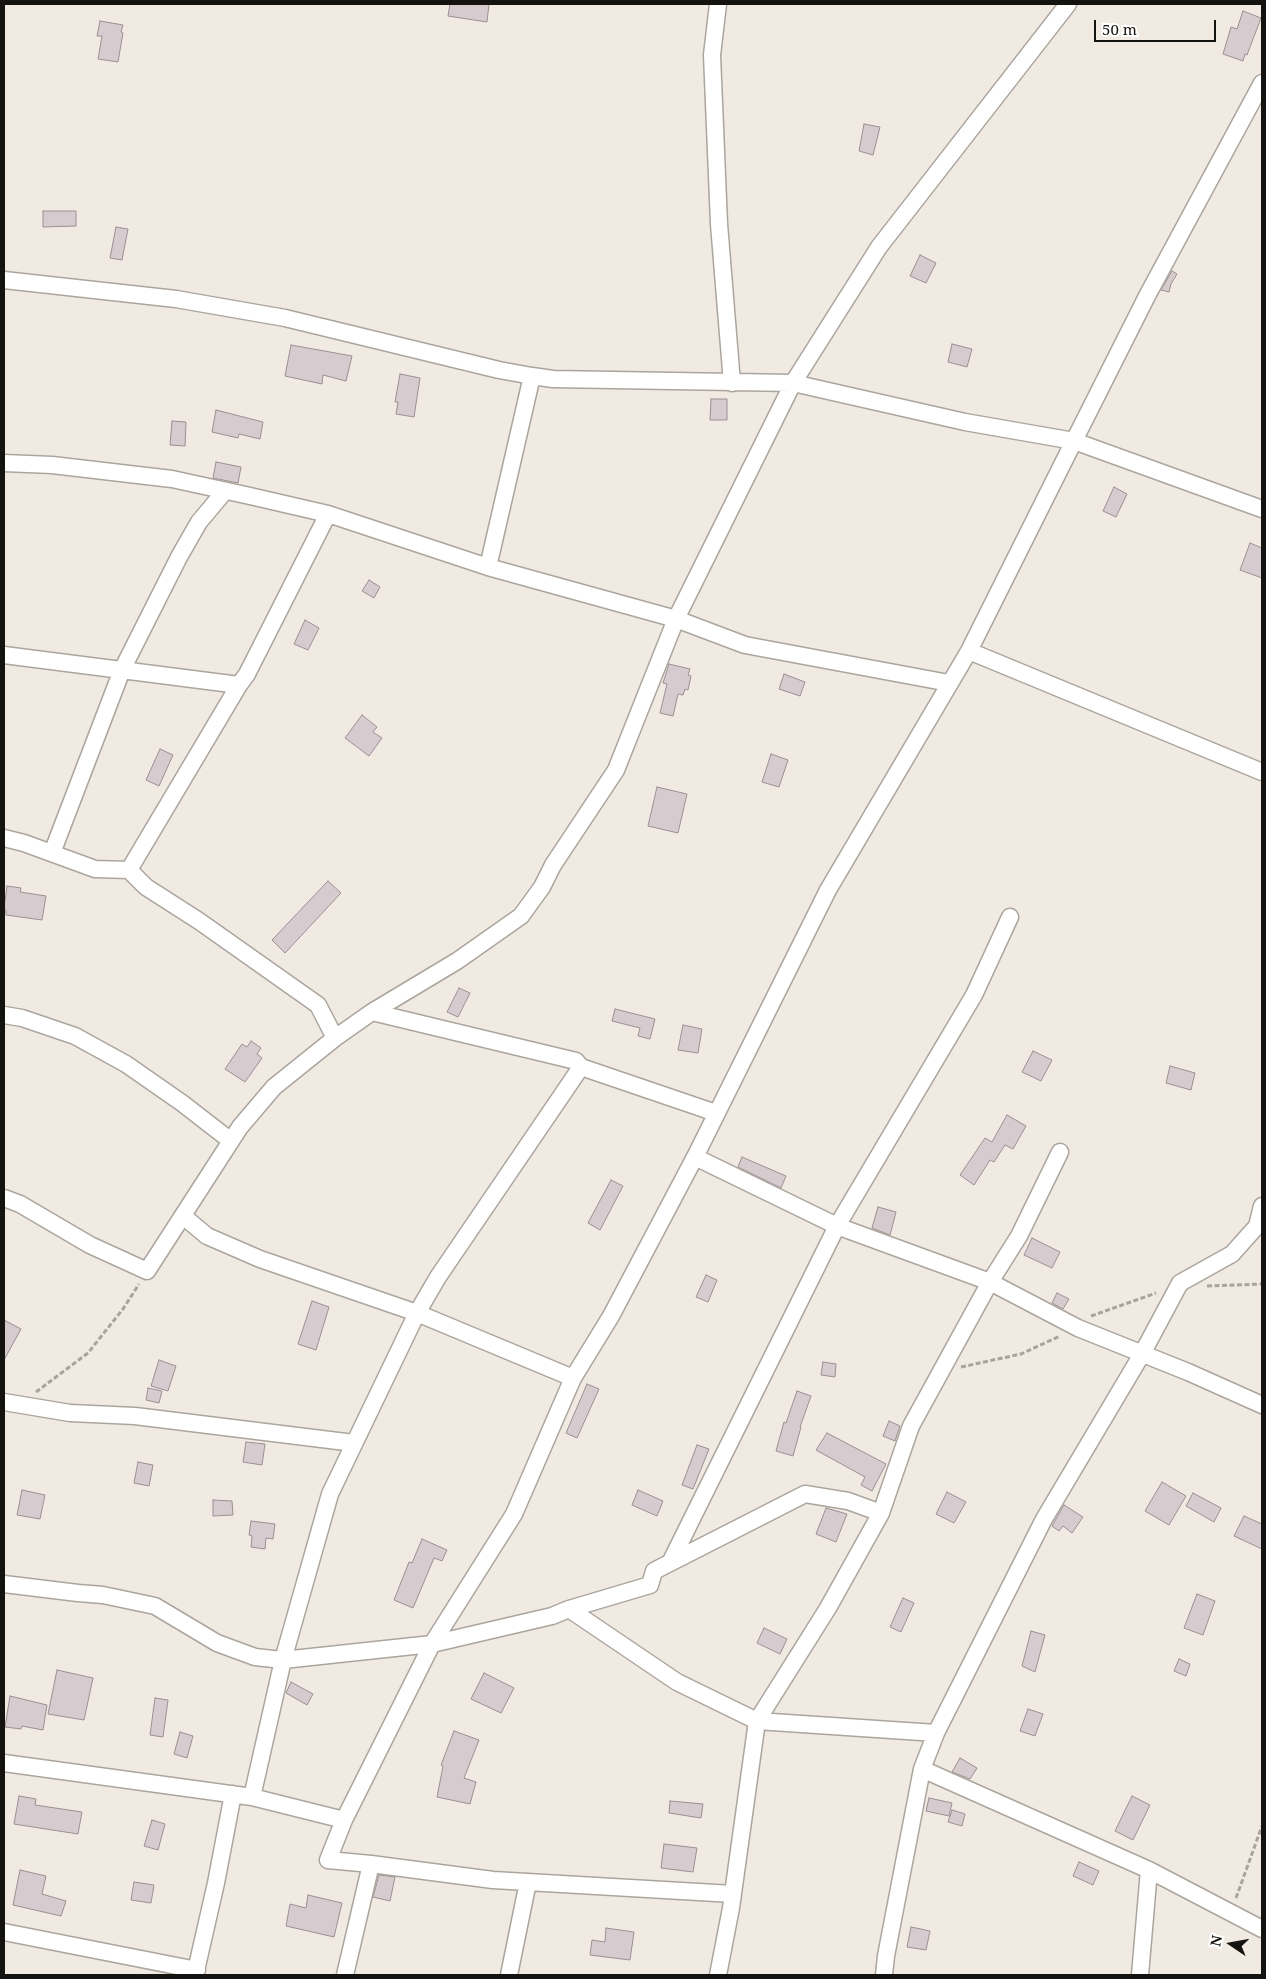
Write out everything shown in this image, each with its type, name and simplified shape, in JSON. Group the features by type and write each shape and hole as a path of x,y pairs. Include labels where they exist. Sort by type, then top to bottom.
{"street":[{"path":"718,4 712,55 719,224 732,383"},
{"path":"4,1198 20,1204 90,1245 147,1271 231,1141 256,1107 274,1087 335,1038 372,1012 457,961 521,916 616,770 676,619 793,382 879,247 1068,4"},
{"path":"733,1894 492,1880 328,1860 344,1820 432,1644 514,1514 573,1378 611,1316 695,1157 828,890 969,650 1148,296 1262,84"},
{"path":"4,280 176,299 285,318 499,370 553,379 732,383 793,382 965,422 1074,441 1262,509"},
{"path":"488,567 532,376"},
{"path":"4,463 52,465 172,479 225,490 328,514 488,567 676,619 745,645 949,683"},
{"path":"52,854 122,670 199,522 225,490"},
{"path":"129,870 247,674 328,514"},
{"path":"969,650 1262,772"},
{"path":"4,655 239,685"},
{"path":"4,838 24,843 95,869 129,870 146,887 199,921 318,1005 335,1038"},
{"path":"670,1563 837,1226 974,995 1010,917"},
{"path":"372,1012 576,1062 581,1067 716,1114"},
{"path":"4,1014 76,1036 126,1064 182,1103 231,1141"},
{"path":"252,1796 283,1660 330,1494 417,1313 438,1277 581,1067"},
{"path":"718,1975 733,1894 757,1721 828,1608 881,1513 911,1426 990,1282 1019,1236 1060,1152"},
{"path":"695,1157 837,1226 990,1282 1078,1328 1188,1372 1262,1405"},
{"path":"884,1975 922,1770 936,1733 1044,1519 1142,1354 1180,1283 1232,1254 1257,1226 1262,1206"},
{"path":"183,1216 207,1236 260,1260 417,1313 573,1378"},
{"path":"10,1403 70,1413 134,1416 354,1443"},
{"path":"4,1584 78,1594 104,1595 155,1606 217,1643 255,1657 283,1660 432,1644 552,1616 569,1609 650,1585 654,1571 805,1494 848,1501 881,1513"},
{"path":"569,1609 677,1682 757,1721 936,1733"},
{"path":"4,1763 252,1796 344,1820"},
{"path":"922,1770 1149,1870 1262,1929"},
{"path":"4,1932 196,1973 233,1794"},
{"path":"345,1975 371,1864"},
{"path":"1140,1975 1149,1870"},
{"path":"509,1975 528,1882"}],"path":[{"path":"10,1403 88,1353 123,1309 147,1271"},
{"path":"1231,1913 1262,1826"}],"building":[{"path":"450,4 489,4 487,22 448,16"},
{"path":"1243,11 1261,18 1243,61 1223,54 1231,27 1237,29"},
{"path":"100,21 123,25 118,62 98,59 102,36 97,36"},
{"path":"864,124 880,127 873,155 859,151"},
{"path":"43,211 76,211 76,226 43,227"},
{"path":"116,227 128,229 122,260 110,258"},
{"path":"920,255 936,263 926,283 910,276"},
{"path":"1172,271 1177,274 1169,292 1161,290"},
{"path":"952,344 972,349 967,367 948,362"},
{"path":"291,345 352,356 346,381 323,375 322,384 285,376"},
{"path":"400,374 420,378 414,417 396,414 398,402 395,402"},
{"path":"711,399 727,399 727,420 710,420"},
{"path":"216,410 263,422 260,439 239,434 238,438 212,432"},
{"path":"172,421 186,422 185,446 170,445"},
{"path":"216,462 241,467 238,483 213,478"},
{"path":"1114,487 1127,494 1116,517 1103,511"},
{"path":"1250,543 1262,548 1262,578 1240,570"},
{"path":"369,580 380,587 374,598 362,591"},
{"path":"305,620 319,628 308,650 294,644"},
{"path":"669,664 690,669 688,675 691,676 688,690 685,689 683,695 678,694 673,716 660,713 667,684 663,683"},
{"path":"784,674 805,682 800,696 779,689"},
{"path":"362,715 377,727 373,732 382,738 369,756 345,738"},
{"path":"160,749 173,755 159,786 146,780"},
{"path":"771,754 788,760 779,787 762,782"},
{"path":"657,787 687,794 678,833 648,826"},
{"path":"328,881 341,893 285,953 272,940"},
{"path":"7,886 21,888 20,892 46,896 42,920 6,915 4,908"},
{"path":"459,988 470,993 458,1017 447,1012"},
{"path":"615,1009 655,1019 650,1039 638,1036 640,1028 612,1021"},
{"path":"683,1025 702,1029 698,1053 678,1050"},
{"path":"251,1041 261,1048 257,1054 262,1058 245,1082 225,1069 242,1044 247,1047"},
{"path":"1033,1051 1052,1060 1041,1081 1022,1072"},
{"path":"1170,1066 1195,1073 1191,1090 1166,1083"},
{"path":"1007,1115 1026,1126 1013,1149 1005,1145 994,1162 990,1160 974,1185 960,1175 985,1138 992,1142"},
{"path":"742,1157 786,1176 781,1188 738,1167"},
{"path":"611,1180 623,1186 600,1230 588,1223"},
{"path":"878,1207 896,1212 890,1235 872,1228"},
{"path":"1032,1238 1060,1252 1052,1268 1024,1255"},
{"path":"706,1275 717,1280 708,1302 696,1297"},
{"path":"1057,1293 1069,1299 1063,1309 1052,1303"},
{"path":"312,1301 329,1307 316,1350 298,1344"},
{"path":"4,1320 21,1329 4,1360"},
{"path":"159,1360 176,1366 168,1391 151,1386"},
{"path":"823,1362 836,1364 835,1377 821,1375"},
{"path":"587,1384 599,1389 577,1438 566,1433"},
{"path":"148,1388 162,1391 159,1403 146,1400"},
{"path":"797,1391 811,1396 800,1427 793,1456 776,1451 784,1422 786,1423"},
{"path":"889,1421 900,1426 895,1441 883,1436"},
{"path":"827,1433 886,1464 872,1491 861,1485 865,1477 816,1450"},
{"path":"246,1442 265,1444 262,1465 243,1462"},
{"path":"697,1445 709,1449 693,1489 682,1485"},
{"path":"138,1462 153,1465 149,1486 134,1483"},
{"path":"1162,1482 1186,1496 1169,1525 1145,1511"},
{"path":"22,1490 45,1495 40,1519 17,1515"},
{"path":"638,1490 663,1501 657,1516 632,1505"},
{"path":"947,1492 966,1502 954,1523 936,1514"},
{"path":"1193,1493 1221,1508 1214,1522 1186,1506"},
{"path":"213,1500 232,1501 233,1515 213,1516"},
{"path":"1064,1505 1083,1517 1072,1533 1063,1526 1059,1531 1052,1526"},
{"path":"826,1508 847,1514 836,1542 816,1534"},
{"path":"1244,1516 1262,1524 1262,1549 1234,1536"},
{"path":"251,1521 275,1524 273,1539 266,1538 265,1549 251,1547 252,1536 249,1535"},
{"path":"422,1539 447,1550 442,1561 434,1558 413,1608 394,1600 409,1562 412,1563"},
{"path":"1197,1594 1215,1601 1203,1635 1184,1628"},
{"path":"903,1598 914,1603 901,1632 890,1627"},
{"path":"764,1628 787,1639 780,1654 757,1643"},
{"path":"1031,1631 1045,1635 1035,1672 1022,1666"},
{"path":"1179,1659 1190,1664 1186,1676 1174,1671"},
{"path":"57,1670 93,1678 84,1720 48,1714"},
{"path":"484,1673 514,1688 501,1713 471,1699"},
{"path":"291,1682 313,1694 307,1705 286,1693"},
{"path":"10,1696 47,1705 43,1730 22,1726 21,1729 5,1727"},
{"path":"155,1698 168,1700 163,1737 150,1735"},
{"path":"1028,1709 1043,1714 1035,1736 1020,1731"},
{"path":"454,1731 479,1740 464,1778 476,1782 470,1804 437,1797 443,1766 441,1765"},
{"path":"180,1732 193,1736 187,1758 174,1754"},
{"path":"960,1758 977,1768 970,1779 952,1772"},
{"path":"19,1796 36,1799 35,1805 82,1812 78,1834 14,1824"},
{"path":"1132,1796 1150,1805 1133,1840 1115,1831"},
{"path":"929,1798 952,1803 949,1816 926,1811"},
{"path":"670,1801 703,1804 701,1818 669,1813"},
{"path":"952,1810 965,1814 962,1826 948,1822"},
{"path":"152,1820 165,1824 158,1850 144,1846"},
{"path":"664,1844 697,1848 693,1872 661,1868"},
{"path":"1079,1862 1099,1871 1093,1885 1073,1876"},
{"path":"20,1870 46,1876 42,1894 66,1901 61,1916 13,1905"},
{"path":"379,1875 395,1877 390,1901 373,1897"},
{"path":"134,1882 154,1885 151,1903 131,1900"},
{"path":"308,1895 342,1903 334,1937 286,1926 290,1904 306,1908"},
{"path":"911,1927 930,1931 926,1950 907,1947"},
{"path":"606,1928 634,1932 630,1960 590,1955 592,1940 605,1942"}]}
